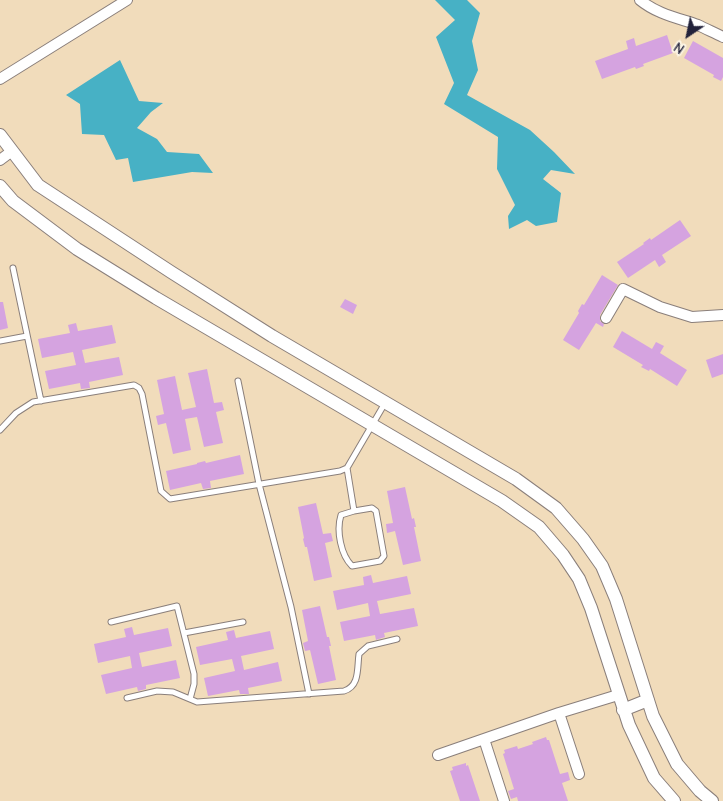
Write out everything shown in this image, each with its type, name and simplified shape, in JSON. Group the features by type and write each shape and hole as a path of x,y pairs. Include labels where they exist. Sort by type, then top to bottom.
{"street":[{"path":"0,79 127,0"},
{"path":"640,0 647,6 698,25 723,37"},
{"path":"0,135 38,184 263,331 516,479 556,508 583,539 602,566 616,599 648,700 676,764 700,791 712,801"},
{"path":"0,160 12,151"},
{"path":"0,186 13,201 77,250 502,501 539,527 563,555 579,579 591,608 629,725 654,778 674,801"},
{"path":"606,318 623,289 660,308 692,317 723,315"},
{"path":"438,755 559,713 618,695"},
{"path":"624,710 648,700"},
{"path":"559,713 579,774"},
{"path":"484,739 504,801"}],"lane":[{"path":"13,268 41,401"},
{"path":"0,341 27,336"},
{"path":"238,381 259,484 291,607 309,694"},
{"path":"0,430 16,414 33,402 134,384 142,394 161,492 166,498 170,499 340,471 347,468 385,402"},
{"path":"347,468 354,510"},
{"path":"372,508 376,511 384,556 380,562 352,566 345,559 338,524 340,516 354,510 372,508"},
{"path":"111,622 178,606 194,674 194,684 190,699"},
{"path":"184,633 243,622"},
{"path":"127,698 157,692 173,692 197,702 344,691 351,688 355,682 359,654 368,646 397,639"}],"water":[{"path":"435,0 467,0 480,13 472,41 478,70 467,95 530,130 575,174 551,170 543,179 561,193 557,222 536,226 527,220 509,229 508,216 515,205 497,169 498,137 444,104 454,83 436,37 455,20"},
{"path":"120,60 139,101 163,103 151,112 137,128 157,139 167,152 199,154 213,173 192,172 133,182 128,158 116,160 104,135 82,134 80,104 66,95"}],"building":[{"path":"667,35 673,53 643,64 644,66 636,69 635,67 602,79 595,61 628,49 626,41 634,38 636,46"},
{"path":"693,41 723,58 723,77 721,81 684,58"},
{"path":"680,220 691,236 662,255 666,262 659,267 655,260 628,278 617,262 650,238 651,240"},
{"path":"602,275 618,285 600,315 600,321 604,324 603,327 596,323 579,350 563,340 579,313 578,311 582,304 584,305"},
{"path":"345,299 357,305 353,314 340,307"},
{"path":"0,302 3,302 8,328 0,330"},
{"path":"76,323 78,331 112,325 116,343 82,350 85,363 119,357 123,375 89,382 90,388 81,389 80,383 49,389 45,371 76,365 73,352 42,358 38,339 70,333 68,325"},
{"path":"622,331 652,349 656,342 664,346 660,353 687,370 677,386 650,369 649,371 641,367 643,365 613,347"},
{"path":"723,354 723,374 712,378 706,360"},
{"path":"207,369 214,403 222,402 224,410 216,412 223,443 204,447 197,417 185,419 191,450 173,454 166,423 158,425 156,416 164,414 157,380 175,376 182,410 196,407 188,373"},
{"path":"240,455 244,474 210,481 211,488 203,489 201,483 170,490 166,471 205,461 206,463"},
{"path":"405,487 412,519 414,518 416,527 414,527 421,561 403,565 395,531 387,533 386,524 393,523 387,491"},
{"path":"316,503 323,534 331,533 333,541 325,543 332,577 314,581 307,547 305,547 303,539 298,507"},
{"path":"371,575 373,583 407,576 411,594 377,601 380,614 414,608 418,626 384,633 385,637 376,640 375,635 344,641 340,622 370,616 368,603 337,610 333,591 364,585 363,577"},
{"path":"320,606 331,646 329,646 336,680 318,684 310,650 305,651 303,643 308,641 302,610"},
{"path":"132,627 134,635 168,628 172,646 139,653 142,667 176,660 180,678 146,685 146,689 138,691 137,687 106,694 101,675 132,668 130,656 98,663 94,644 126,637 124,629"},
{"path":"234,630 236,638 270,631 274,649 241,656 244,670 278,662 282,681 248,688 249,694 240,694 239,690 208,696 204,678 235,671 232,659 200,665 196,647 228,640 226,632"},
{"path":"546,737 549,740 560,774 568,772 570,780 562,783 568,801 518,801 517,797 511,799 508,791 514,789 503,754 505,753 504,750 517,746 518,749"},
{"path":"466,763 480,801 460,801 450,771 453,770 452,767"}]}
